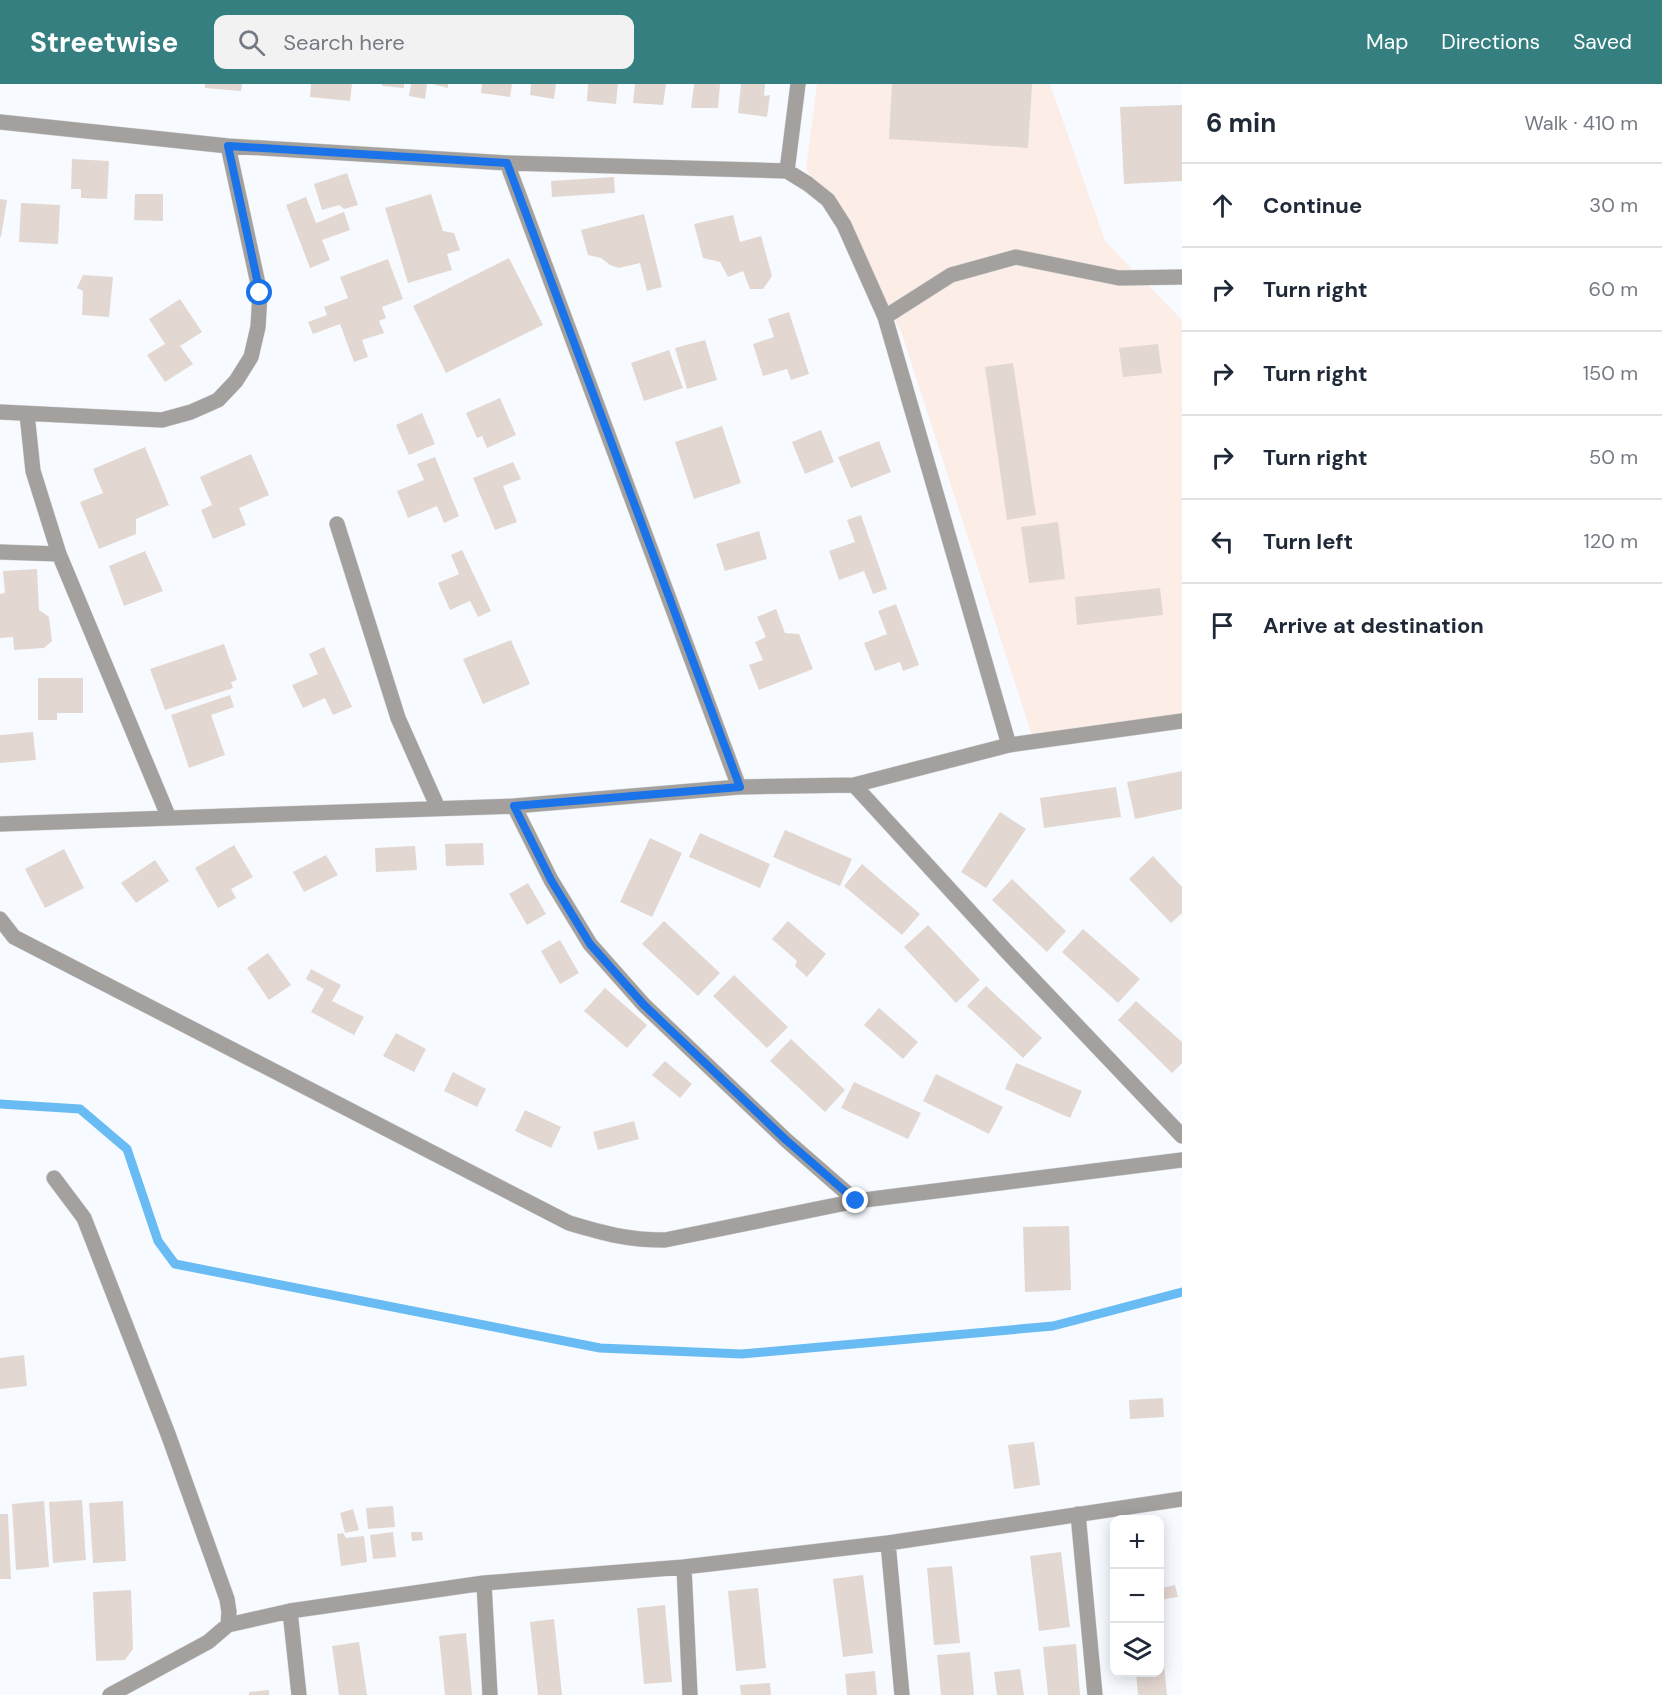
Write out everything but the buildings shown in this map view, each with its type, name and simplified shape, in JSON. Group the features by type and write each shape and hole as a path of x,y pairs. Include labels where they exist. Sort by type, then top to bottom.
{"street":[{"path":"787,171 798,84"},
{"path":"0,122 228,146 507,163 787,171 828,200 844,225 885,317 1009,745"},
{"path":"0,412 162,420 191,412 218,400 236,381 251,357 258,327 260,293 228,146"},
{"path":"507,163 740,787"},
{"path":"885,317 951,275 1016,256 1119,278 1182,277"},
{"path":"27,414 33,471 59,554 169,818"},
{"path":"337,524 398,718 438,808"},
{"path":"0,552 59,554"},
{"path":"0,824 514,806 740,787 854,785 1009,745 1182,721"},
{"path":"854,785 1008,953 1182,1136"},
{"path":"514,806 551,880 590,944 605,962 644,1005 786,1140 856,1201"},
{"path":"0,919 14,937 569,1222 611,1236 639,1240 665,1240 856,1201 1182,1160"},
{"path":"54,1178 84,1218 97,1251 168,1434 227,1599 228,1625"},
{"path":"110,1695 208,1642 228,1625 290,1611 484,1584 684,1567 888,1543 1182,1499"},
{"path":"1078,1514 1095,1695"},
{"path":"888,1543 902,1695"},
{"path":"684,1567 690,1695"},
{"path":"484,1584 490,1695"},
{"path":"290,1611 299,1695"}],"shaded area":[{"path":"817,84 1050,84 1105,241 1182,320 1182,723 1035,745 901,331 806,169"}],"waterway":[{"path":"0,1104 80,1109 127,1149 158,1241 175,1264 600,1348 742,1354 1053,1326 1182,1292"}],"route":[{"path":"260,293 228,146 507,163 740,787 514,806 551,880 590,944 644,1005 786,1140 856,1201"}]}
